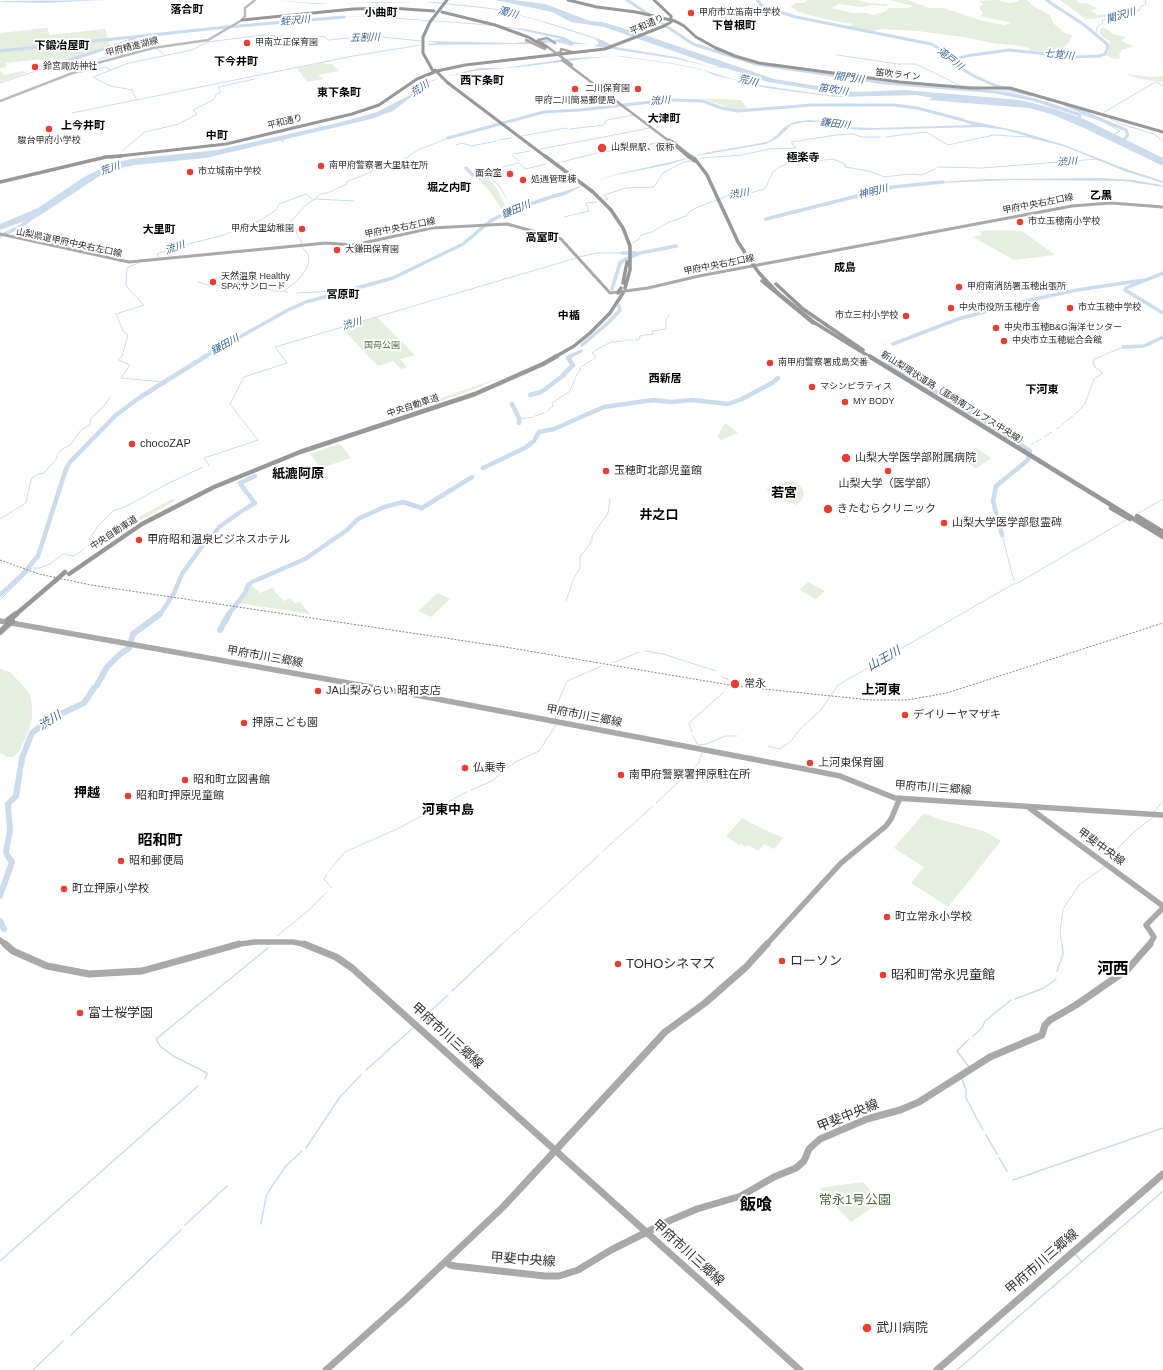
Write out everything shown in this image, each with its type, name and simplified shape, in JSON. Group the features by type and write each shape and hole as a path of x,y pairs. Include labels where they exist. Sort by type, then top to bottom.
{"highway":[{"name":"中央自動車道","path":"0,627 67,573 123,535 187,498 280,459 464,398 530,371 559,355 586,336 610,313 622,291 630,270 629,251 623,234 613,216 580,183 447,84 434,71 425,57 424,43 427,31 432,21 448,0"},
{"name":"笛吹ライン","path":"568,0 597,7 648,14 671,20 682,24 698,38 728,54 767,65 900,82 970,88 1003,87 1163,132"},
{"path":"654,0 671,16 671,20"},
{"path":"243,19 292,13 311,11 372,7 435,11 372,8 292,13"},
{"path":"442,12 495,25 538,42 546,47"},
{"name":"平和通り","path":"0,182 101,158 197,148 236,142 365,111 382,103 417,79 437,71 458,66 600,49 665,25 671,22 671,20"},
{"path":"487,23 534,37"},
{"path":"665,25 676,23 689,31"},
{"path":"509,30 527,40"},
{"name":"平和通り","path":"565,54 600,49"},
{"name":"新山梨環状道路（韮崎南アルプス中央線）","path":"669,140 692,158 710,182 738,242 749,259 765,279 785,299 811,320 1163,535"},
{"name":"新山梨環状道路（韮崎南アルプス中央線）","path":"749,259 775,287 800,309 825,327 1163,535"},
{"path":"762,281 802,316 836,336"},
{"path":"776,284 814,318 862,350"},
{"path":"1111,508 1156,535 1163,535"},
{"path":"1137,516 1163,535"},
{"name":"中央自動車道","path":"0,632 10,620"}],"main road":[{"name":"甲府精進湖線","path":"0,101 91,64 154,48 202,41 231,27 243,19 245,8 255,0"},
{"path":"538,42 538,39 544,38 553,41 565,54"},
{"path":"527,40 538,42 571,65 692,158"},
{"path":"538,42 554,53"},
{"path":"546,47 562,60 571,65"},
{"path":"561,49 568,52 587,51"},
{"path":"546,56 561,53 561,49"},
{"path":"623,105 669,140"},
{"name":"甲府中央右左口線","path":"302,246 334,243 354,245 428,229 489,224 510,225 557,237 563,240 610,293 648,288 699,276 1072,206 1111,203 1163,207"},
{"name":"山梨県道甲府中央右左口線","path":"2,235 123,262 160,260 302,246"},
{"name":"甲府市川三郷線","path":"0,621 432,698 810,770 840,776 874,791 900,798 1163,815"},
{"path":"326,1370 407,1298 503,1207 665,1032 705,1003 746,967 841,864 882,830 891,819 900,798"},
{"name":"甲斐中央線","path":"446,1261 450,1265 455,1266 545,1276 559,1276 578,1270 611,1250 697,1209 741,1196 774,1177 796,1168 804,1161 808,1149 820,1139 867,1119 900,1110 919,1102 990,1057 1042,1035 1045,1025 1050,1020 1076,1005 1128,969 1153,941 1154,937 1146,925 1163,907 1027,806"},
{"name":"甲府市川三郷線","path":"0,940 13,951 47,966 76,972 102,974 142,971 242,943 278,941 311,946 336,957 352,968 800,1370"},
{"name":"甲府市川三郷線","path":"938,1370 1163,1174"}],"green space":[{"path":"807,0 857,0 868,3 887,4 888,6 873,5 862,7 839,4 831,8 852,13 866,13 873,15 888,11 886,10 890,8 908,8 913,6 890,0 907,0 929,8 943,8 983,21 1004,25 1012,23 980,16 983,14 979,7 983,4 979,1 998,0 1009,3 1017,2 1019,0 1027,0 1033,6 1050,15 1053,23 1065,33 1073,35 1061,51 1051,52 1028,50 1031,49 1021,46 991,43 970,38 918,31 882,29 872,31 848,27 853,24 823,19 799,12 790,6 795,5 795,3 804,3"},
{"path":"1060,0 1076,0 1079,4 1086,3 1097,9 1090,10 1098,15 1116,12 1122,14 1110,17 1086,19"},
{"path":"1101,27 1110,31 1112,34 1126,37 1121,41 1134,46 1122,50 1119,55 1121,58 1114,59 1106,55 1108,53 1110,41 1103,37 1100,33"},
{"path":"48,28 49,35 105,29 110,46 64,61 55,62 53,58 5,63 7,64 6,67 0,68 0,33"},
{"path":"324,62 325,64 332,64 339,71 318,75 323,79 307,82 297,68"},
{"path":"0,71 4,75 22,71 27,73 0,82"},
{"path":"1127,74 1150,77 1163,76 1163,82 1141,79 1129,76"},
{"path":"690,98 741,100 748,109 732,109 704,99"},
{"path":"483,174 495,186 506,207 501,208 491,193 475,176"},
{"path":"980,231 1022,231 1055,255 1014,260 973,237 982,235"},
{"name":"国母公園","path":"377,317 415,355 400,359 407,367 401,369 393,361 378,366 342,328"},
{"path":"502,377 469,391 424,407 421,405"},
{"path":"725,423 738,433 721,440 717,437"},
{"path":"340,444 351,458 321,468 310,454"},
{"path":"974,447 991,458 976,469 967,462"},
{"path":"792,480 802,488 804,493 802,500 796,505 770,493 766,489"},
{"path":"172,499 176,500 126,528 123,526"},
{"path":"808,582 825,591 816,599 799,590"},
{"path":"251,584 260,593 274,587 275,592 284,601 290,598 295,604 300,602 310,614 238,603 246,595"},
{"path":"438,593 450,599 431,617 418,611"},
{"path":"0,669 10,672 26,689 30,695 32,707 32,717 29,730 19,752 13,757 8,757 0,753"},
{"path":"924,813 938,819 984,831 1001,841 948,907 911,883 924,867 894,848"},
{"path":"742,818 783,838 774,849 764,844 758,851 748,845 746,847 741,844 739,845 726,836"},
{"name":"常永1号公園","path":"863,1182 880,1202 851,1222 819,1188"}],"water":[{"path":"107,0 45,3 0,2 1,1"},
{"path":"272,0 325,4 315,4"},
{"name":"笛吹川","path":"495,0 513,0 545,4 590,21 602,22 636,32 774,79 854,92 905,90 1020,100 1052,108 1084,119 1163,158 1163,166 1084,128 1051,114 1029,108 928,100 933,98 916,95 837,97 819,95 767,88 714,75 703,70 617,56 671,63 701,69 732,79 766,86 819,94 848,95 768,82 726,68 711,67 719,67 604,27 571,22 552,12"},
{"path":"376,2 425,2 337,4"},
{"name":"濁川","path":"425,2 491,8 556,25 602,40 616,47 676,57 711,67 677,59 593,46 599,44 596,39 533,19 491,9"},
{"path":"337,16 385,17 483,24 525,29 564,37 574,42 589,44 574,44 572,46 557,42 530,44 429,45 428,44 440,43 426,41 514,43 561,39 517,29 485,25"},
{"path":"611,56 529,66 474,71 452,76 479,68 504,68 573,58"},
{"path":"442,78 430,82 393,111 371,119 206,158 135,165 116,169 98,177 39,216 0,230 0,224 38,208 84,177 112,163 132,159 217,150 338,123 377,112 410,95 426,82"},
{"path":"957,118 1018,131 1062,144 1126,169 1163,181 1163,183 1127,172 1063,146 1026,137 1006,130 982,127 861,130 848,129 822,122 804,122 791,125 778,138 766,144 696,156 667,165 616,175 592,182 617,174 709,152 767,142 776,136 783,128 794,122 808,120 822,121 849,127 873,128 973,125 955,119"},
{"path":"1101,178 1134,180 1162,185 1163,187 1124,181 1016,180 935,182 986,179"},
{"path":"585,184 563,196 552,198 550,196"}],"waterway":[{"name":"間門川","path":"627,0 693,44 756,64 885,83 996,92 1035,100 1080,115 1079,120"},
{"name":"滝戸川","path":"757,0 763,7 796,17 931,44 942,50 956,65 974,76 996,86 1031,95"},
{"name":"七覚川","path":"952,60 966,56 1009,50 1076,57 1099,56 1105,54 1108,47 1107,44 1083,24 1046,0"},
{"name":"関沢川","path":"1093,34 1096,33 1097,27 1103,23 1102,20 1122,18 1124,15 1140,10 1140,7 1146,4 1145,0"},
{"name":"蛭沢川","path":"0,51 227,27 344,17"},
{"name":"五割川","path":"111,70 129,63 192,50 207,42 264,35 291,37 319,36 325,37 328,40 371,36 421,41"},
{"path":"48,67 135,39"},
{"name":"五割川","path":"434,42 441,43"},
{"path":"137,100 353,56 421,45"},
{"name":"五割川","path":"0,83 48,67 47,71 67,70 119,53 151,48"},
{"name":"五割川","path":"157,49 164,54"},
{"path":"837,55 898,64 916,64 961,86 977,87"},
{"name":"五割川","path":"73,74 105,67 111,70"},
{"path":"111,70 93,77 110,86 133,90 132,91 137,100"},
{"path":"122,151 145,132 179,124 197,114 193,110 213,100 216,96 215,95 221,92 218,87 255,79"},
{"path":"1103,113 1155,82 1163,85"},
{"name":"間門川","path":"997,89 1055,105 1102,121 1120,131 1114,134"},
{"path":"72,113 137,100"},
{"name":"流川","path":"448,138 544,112 580,110 669,100 703,101 721,108 738,111 812,105 895,105 917,108 963,120"},
{"name":"滝戸川","path":"1066,105 1126,130 1128,135 1122,142"},
{"path":"570,129 604,125 607,120 633,115"},
{"path":"1111,119 1121,124 1154,134 1163,141"},
{"path":"521,136 566,128 568,129"},
{"path":"541,149 650,128"},
{"path":"886,137 926,132 948,145 994,135 1026,137"},
{"path":"699,160 701,158 742,155 769,149 796,148 791,142 836,135 853,134 862,137 881,137"},
{"name":"流川","path":"315,199 320,194 327,193 347,184 346,182 406,158 418,150 448,138"},
{"path":"499,140 511,138"},
{"name":"荒川","path":"281,141 282,142 284,141 282,141"},
{"path":"456,145 462,143 471,146 497,141"},
{"path":"598,153 668,141"},
{"path":"514,154 530,151"},
{"path":"561,162 597,153"},
{"path":"512,155 519,161"},
{"name":"渋川","path":"720,199 734,193 750,193 765,189 773,172 779,167 788,164 833,159 845,164 845,167 869,171 884,177 909,174 922,175 935,169"},
{"name":"渋川","path":"937,167 982,168 1098,159"},
{"path":"604,200 608,199 604,195 626,188 654,187 663,173 684,162 692,161"},
{"path":"473,175 518,163 526,169 546,164"},
{"name":"流川","path":"466,168 473,175"},
{"path":"485,172 501,188 506,198"},
{"name":"神明川","path":"766,219 893,187 943,182"},
{"name":"流川","path":"159,258 157,254 173,248 224,235 261,220 276,210 279,204 284,202 306,194 313,200"},
{"name":"鎌田川","path":"204,357 288,310 306,302 393,278 463,244 489,222 498,217 521,207 557,195"},
{"path":"301,244 301,240 297,235 296,229 291,221 307,204 315,199"},
{"path":"315,199 354,201"},
{"name":"渋川","path":"633,243 639,239 641,235 652,232 669,222 686,216 689,212 698,207 717,200"},
{"path":"564,217 589,211 586,203 596,202"},
{"path":"0,236 20,227 34,216"},
{"name":"神明川","path":"612,289 620,263 624,260 640,253 676,246"},
{"path":"284,291 297,281 306,270 309,261 308,254 302,247"},
{"name":"渋川","path":"579,257 597,253 622,253"},
{"path":"622,253 636,253"},
{"name":"渋川","path":"208,466 209,465 204,458 258,440 230,404 244,377 287,363 275,347 576,258"},
{"name":"流川","path":"121,378 130,365 118,360 122,356 128,335 123,331 116,314 144,305 126,286 127,268 140,262"},
{"name":"山王川","path":"1163,273 1126,288 1125,290 1163,313"},
{"path":"893,344 958,319 1021,302 1077,290 1144,280"},
{"path":"198,282 208,285 238,287 248,285 275,291 288,292"},
{"path":"297,293 335,291 337,294"},
{"name":"神明川","path":"582,345 609,322 620,310 619,306"},
{"path":"635,340 639,340 640,336 653,334 652,331 666,329 666,319"},
{"name":"山王川","path":"1123,347 1144,346 1163,337"},
{"path":"624,340 633,340"},
{"path":"594,359 596,356 592,353 594,351 611,342 623,341"},
{"name":"山王川","path":"1074,415 1085,404 1094,379 1103,373 1095,367 1093,363 1094,359 1121,348"},
{"name":"神明川","path":"571,356 581,351"},
{"name":"鎌田川","path":"0,595 22,575 38,556 66,469 70,462 116,415 142,396 206,356"},
{"name":"神明川","path":"564,374 573,365 568,358 571,356"},
{"path":"581,367 592,360"},
{"path":"887,362 996,428 1030,451 1028,460 996,486 993,501 1002,535"},
{"path":"576,376 581,369 579,368"},
{"name":"神明川","path":"530,395 541,392 564,375"},
{"path":"547,411 553,406 552,403 569,392 576,377"},
{"path":"122,378 162,382"},
{"path":"483,468 525,448 534,441 539,432 554,429 604,407 653,400 671,402 692,400 728,404 742,399 772,383 778,378"},
{"name":"流川","path":"0,519 26,503 31,479 38,474 44,473 57,458 57,455 61,450 70,445 81,430 90,425 91,418 104,406 110,397"},
{"name":"神明川","path":"512,404 519,418 519,423"},
{"path":"535,416 544,413"},
{"path":"519,419 533,417"},
{"name":"山王川","path":"1062,425 1065,422"},
{"name":"山王川","path":"1056,429 1060,427"},
{"name":"山王川","path":"1044,437 1052,432"},
{"name":"山王川","path":"1036,442 1041,439"},
{"path":"89,546 90,538 98,526 113,511 125,507 169,483 203,467"},
{"name":"渋川","path":"247,493 240,483 255,476"},
{"path":"228,615 245,593 248,585 252,582 305,559 347,530 358,519 384,507 403,502 422,508 472,477"},
{"name":"渋川","path":"249,495 253,501"},
{"path":"566,601 574,578 580,568 580,557 592,541 592,536 608,513 610,499"},
{"path":"1139,513 1163,499"},
{"name":"渋川","path":"245,509 255,503"},
{"name":"渋川","path":"219,527 242,511"},
{"path":"1016,584 1126,520"},
{"name":"渋川","path":"211,537 217,530"},
{"name":"山王川","path":"1002,535 1014,581"},
{"name":"渋川","path":"163,610 174,593 182,574 205,542"},
{"path":"0,600 32,568 39,568 50,564 63,554 74,556 84,549"},
{"name":"山王川","path":"768,746 779,749 790,742 800,729 821,710 838,685 1015,583"},
{"name":"渋川","path":"97,685 107,667 119,655 129,648 133,634 160,614"},
{"path":"220,630 229,614"},
{"path":"645,651 663,654 716,671"},
{"path":"613,663 639,652"},
{"path":"556,719 553,709 558,702 567,681 602,666"},
{"path":"722,676 723,678 728,679 728,681"},
{"name":"渋川","path":"21,766 22,758 32,733 48,720 84,703 94,688"},
{"path":"692,732 689,723 724,692"},
{"path":"471,790 492,781 515,762 539,751 556,725"},
{"name":"山王川","path":"693,736 698,745 706,744 725,736 737,736"},
{"path":"656,803 698,764 702,753"},
{"name":"渋川","path":"6,852 10,830 8,804 16,796 20,770"},
{"path":"329,871 345,852 397,829 467,792"},
{"path":"1154,812 1163,801"},
{"path":"603,851 653,806"},
{"path":"1107,862 1115,851 1134,832 1153,817"},
{"name":"渋川","path":"0,896 12,862 7,855"},
{"path":"501,945 599,855"},
{"path":"1062,945 1060,933 1063,909 1079,885 1104,867"},
{"path":"327,874 324,879 332,888"},
{"path":"277,936 309,910 327,892"},
{"name":"渋川","path":"0,921 4,929"},
{"path":"452,991 502,944"},
{"path":"1057,971 1063,954 1062,944"},
{"path":"205,1079 207,1073 173,1056 160,1046 156,1039 268,948"},
{"path":"1015,999 1044,988 1056,979"},
{"path":"421,1020 448,995"},
{"path":"973,1036 982,1028 985,1021 1011,1000"},
{"path":"366,1070 413,1028"},
{"path":"969,1039 957,1051 969,1067"},
{"path":"306,1148 340,1097 361,1075"},
{"path":"962,1079 966,1090 966,1098 983,1130"},
{"path":"0,1261 198,1086"},
{"path":"1013,1180 1163,1128"},
{"path":"986,1135 997,1154"},
{"path":"261,1224 266,1197 270,1189 286,1166 302,1151"},
{"path":"999,1158 1007,1171"},
{"path":"185,1225 227,1186"},
{"path":"957,1370 1163,1191"},
{"path":"71,1335 181,1230"},
{"path":"1076,1255 1081,1261"},
{"path":"33,1370 63,1341"}],"railway":[{"path":"0,560 39,574 91,585 505,647 735,686 870,700 907,700 947,693 1163,623"}],"place":[{"name":"甲府市立笛南中学校","path":"691,13"},
{"name":"甲南立正保育園","path":"247,43"},
{"name":"鈴宮諏訪神社","path":"35,67"},
{"name":"甲府二川簡易郵便局","path":"575,89"},
{"name":"二川保育園","path":"638,89"},
{"name":"駿台甲府小学校","path":"49,129"},
{"name":"山梨県駅、仮称","path":"602,148"},
{"name":"南甲府警察署大里駐在所","path":"321,166"},
{"name":"市立城南中学校","path":"190,172"},
{"name":"面会室","path":"510,174"},
{"name":"処遇管理棟","path":"523,180"},
{"name":"市立玉穂南小学校","path":"1020,222"},
{"name":"甲府大里幼稚園","path":"302,229"},
{"name":"大鎌田保育園","path":"337,250"},
{"name":"天然温泉 Healthy SPA;サンロード","path":"213,282"},
{"name":"甲府南消防署玉穂出張所","path":"959,287"},
{"name":"中央市役所玉穂庁舎","path":"951,308"},
{"name":"市立玉穂中学校","path":"1070,308"},
{"name":"市立三村小学校","path":"906,316"},
{"name":"中央市玉穂B&G海洋センター","path":"996,328"},
{"name":"中央市立玉穂総合会館","path":"1004,341"},
{"name":"南甲府警察署成島交番","path":"770,363"},
{"name":"マシンピラティス","path":"812,387"},
{"name":"MY BODY","path":"845,402"},
{"name":"chocoZAP","path":"132,444"},
{"name":"山梨大学医学部附属病院","path":"846,458"},
{"name":"玉穂町北部児童館","path":"606,471"},
{"name":"山梨大学（医学部）","path":"888,471"},
{"name":"きたむらクリニック","path":"828,509"},
{"name":"山梨大学医学部慰霊碑","path":"944,523"},
{"name":"甲府昭和温泉ビジネスホテル","path":"139,540"},
{"name":"常永","path":"735,684"},
{"name":"JA山梨みらい 昭和支店","path":"318,691"},
{"name":"デイリーヤマザキ","path":"905,715"},
{"name":"押原こども園","path":"244,723"},
{"name":"上河東保育園","path":"810,763"},
{"name":"仏乗寺","path":"465,768"},
{"name":"南甲府警察署押原駐在所","path":"621,775"},
{"name":"昭和町立図書館","path":"185,780"},
{"name":"昭和町押原児童館","path":"128,796"},
{"name":"昭和郵便局","path":"121,861"},
{"name":"町立押原小学校","path":"64,889"},
{"name":"町立常永小学校","path":"887,917"},
{"name":"ローソン","path":"782,961"},
{"name":"TOHOシネマズ","path":"618,964"},
{"name":"昭和町常永児童館","path":"883,975"},
{"name":"富士桜学園","path":"80,1013"},
{"name":"武川病院","path":"867,1328"}],"district":[{"name":"落合町","path":"187,10"},
{"name":"小曲町","path":"381,13"},
{"name":"下曽根町","path":"734,26"},
{"name":"下鍛冶屋町","path":"62,46"},
{"name":"下今井町","path":"236,62"},
{"name":"西下条町","path":"482,81"},
{"name":"東下条町","path":"339,93"},
{"name":"大津町","path":"664,119"},
{"name":"上今井町","path":"83,126"},
{"name":"中町","path":"217,136"},
{"name":"極楽寺","path":"803,158"},
{"name":"堀之内町","path":"449,188"},
{"name":"乙黒","path":"1101,196"},
{"name":"大里町","path":"159,230"},
{"name":"高室町","path":"542,238"},
{"name":"成島","path":"845,268"},
{"name":"宮原町","path":"343,295"},
{"name":"中楯","path":"569,316"},
{"name":"西新居","path":"665,379"},
{"name":"下河東","path":"1042,390"},
{"name":"紙漉阿原","path":"298,474"},
{"name":"若宮","path":"784,493"},
{"name":"井之口","path":"659,515"},
{"name":"上河東","path":"881,690"},
{"name":"押越","path":"87,793"},
{"name":"河東中島","path":"448,810"},
{"name":"昭和町","path":"160,841"},
{"name":"河西","path":"1113,970"},
{"name":"飯喰","path":"756,1206"}]}
